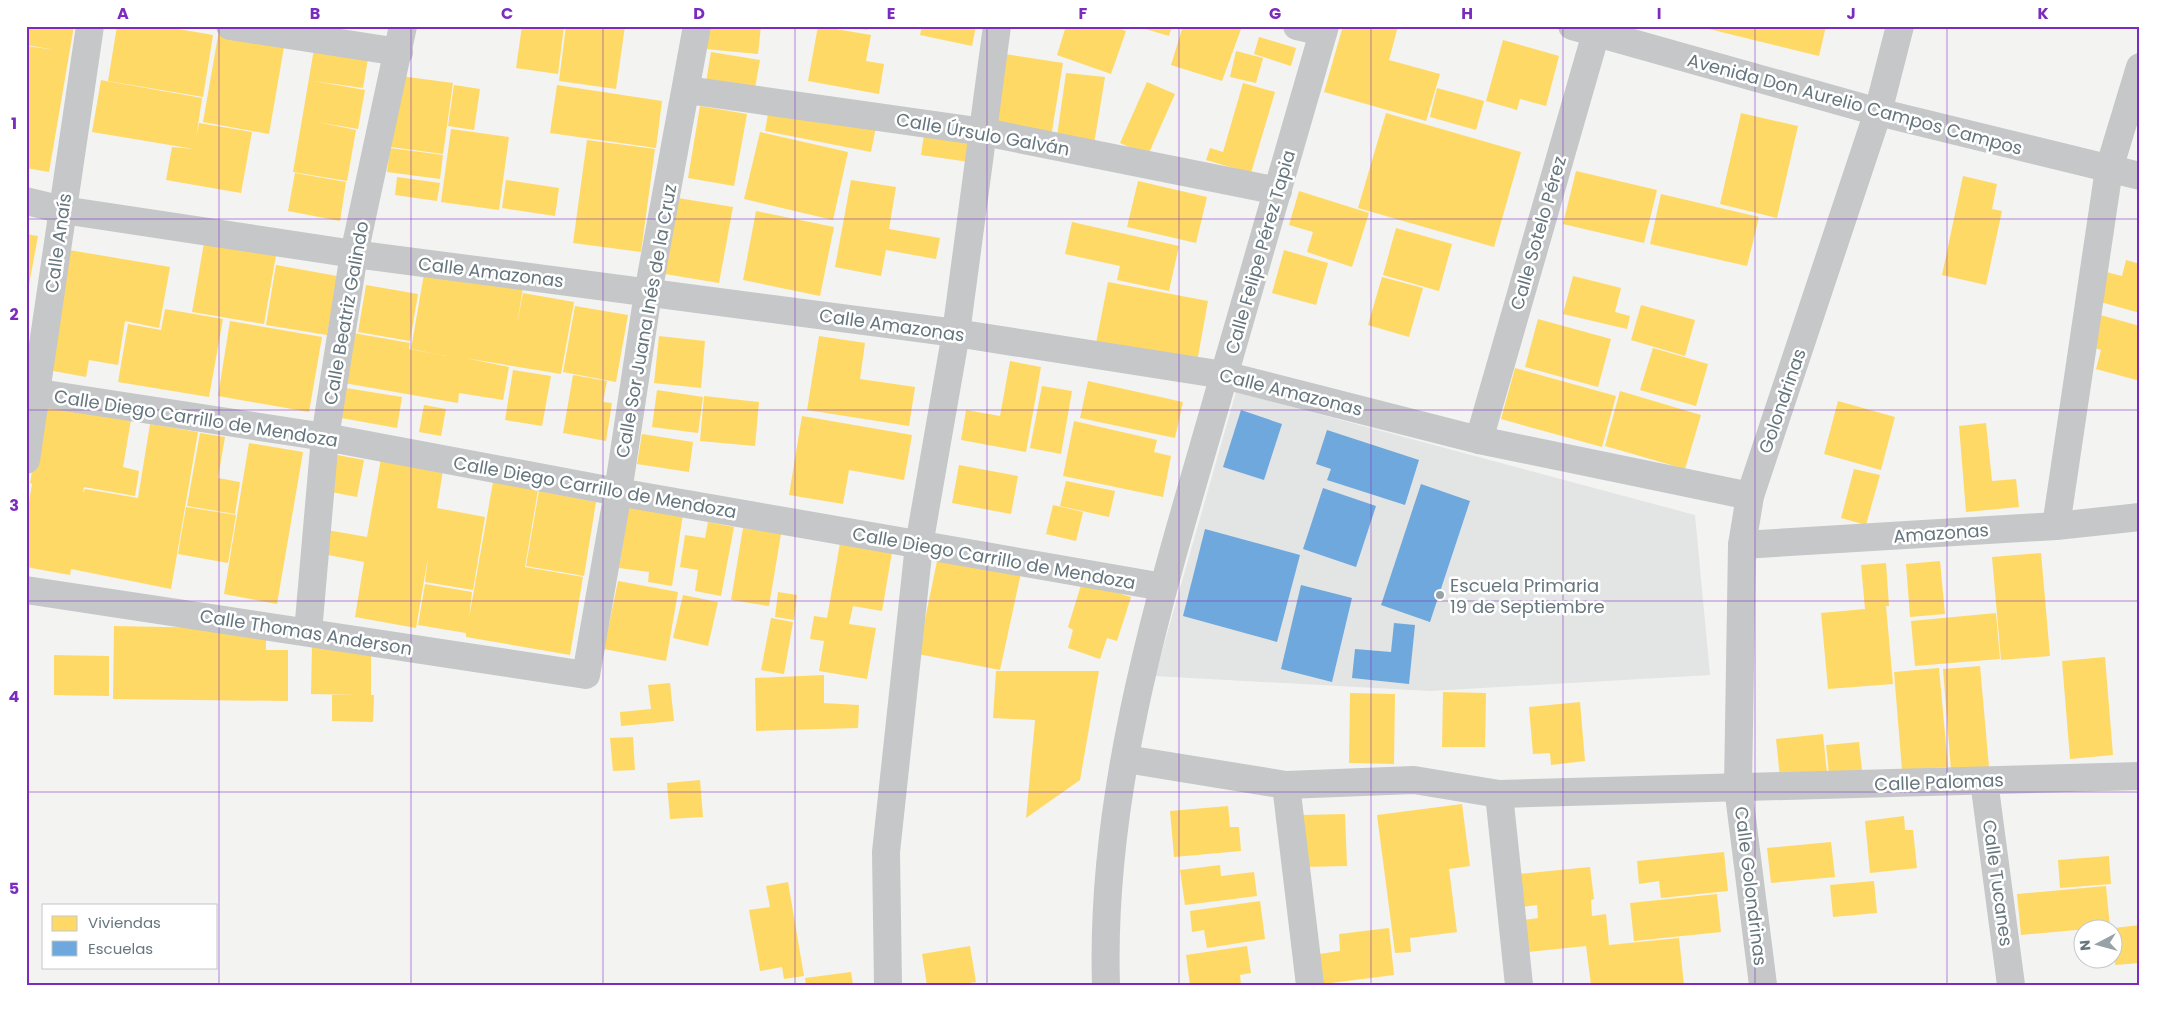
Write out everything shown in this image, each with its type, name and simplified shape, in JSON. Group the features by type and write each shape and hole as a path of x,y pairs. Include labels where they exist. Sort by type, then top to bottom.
{"street":[{"name":"Calle Anaís","path":"26,460 31,392 63,210 90,26"},
{"path":"230,26 401,39"},
{"name":"Calle Sor Juana Inés de la Cruz","path":"586,675 618,492 648,293 687,90 697,26"},
{"path":"888,985 886,852 919,545 956,333 997,26"},
{"path":"1297,26 1324,29"},
{"name":"Golondrinas","path":"1738,788 1742,545 1750,496 1878,112 1900,26"},
{"name":"Calle Felipe Pérez Tapia","path":"1106,985 1110,850 1140,685 1163,587 1324,29"},
{"name":"Avenida Don Aurelio Campos Campos","path":"1588,29 1878,112 2140,176"},
{"name":"Calle Sotelo Pérez","path":"1479,440 1588,29"},
{"name":"Calle Beatriz Galindo","path":"308,632 325,437 354,254 401,39"},
{"path":"2056,526 2109,169 2140,67"},
{"name":"Calle Úrsulo Galván","path":"687,90 984,132 1278,192"},
{"name":"Calle Amazonas","path":"26,201 63,210 354,254 956,333 1224,374 1479,440 1750,496"},
{"name":"Calle Diego Carrillo de Mendoza","path":"31,392 325,437 618,492 1163,587"},
{"name":"Amazonas","path":"1742,545 2056,526 2140,517"},
{"name":"Calle Thomas Anderson","path":"26,590 586,675"},
{"name":"Calle Palomas","path":"1126,759 1286,785 1414,780 1498,794 2140,776"},
{"name":"Calle Tucanes","path":"1984,781 2011,985"},
{"path":"1286,785 1310,985"},
{"name":"Calle Golondrinas","path":"1738,788 1763,985"},
{"path":"1498,794 1519,985"}],"shaded area":[{"name":"Escuela Primaria 19 de Septiembre","path":"1236,392 1695,515 1710,675 1430,691 1155,676"}],"building: Viviendas":[{"path":"26,26 74,26 49,172 26,168 26,46 56,50 26,45"},
{"path":"117,26 161,26 213,35 203,97 108,81"},
{"path":"522,26 564,26 558,74 516,68"},
{"path":"566,26 625,26 616,89 559,81"},
{"path":"708,26 761,26 758,54 705,49"},
{"path":"818,26 871,35 866,61 884,64 879,94 808,81"},
{"path":"848,26 868,26 867,30"},
{"path":"922,26 976,26 972,46 920,35"},
{"path":"1066,26 1112,26 1126,31 1111,74 1057,55"},
{"path":"1142,26 1172,26 1169,36 1142,28"},
{"path":"1183,26 1232,26 1241,29 1222,81 1171,65"},
{"path":"1343,26 1398,26 1389,60 1440,74 1426,121 1324,92"},
{"path":"1697,26 1826,26 1819,56"},
{"path":"219,30 285,41 269,134 203,122"},
{"path":"1259,37 1296,48 1291,66 1254,54"},
{"path":"1503,40 1559,56 1546,106 1520,99 1517,110 1486,101"},
{"path":"314,49 368,59 363,88 313,81 365,90 358,129 317,122 356,130 347,181 293,172"},
{"path":"1236,51 1263,58 1256,83 1230,77"},
{"path":"711,52 760,60 755,88 706,82"},
{"path":"1005,54 1063,63 1051,137 992,126"},
{"path":"1066,73 1105,77 1094,144 1057,136"},
{"path":"400,76 453,83 443,154 391,147"},
{"path":"101,80 202,98 196,139 199,123 252,132 241,193 166,180 172,147 194,149 92,132"},
{"path":"1147,82 1175,94 1148,155 1120,143"},
{"path":"1243,83 1275,92 1251,173 1206,160 1210,148 1223,152"},
{"path":"454,85 480,89 474,130 448,126"},
{"path":"557,85 662,101 656,148 550,133"},
{"path":"1437,88 1484,101 1476,130 1430,117"},
{"path":"770,103 877,122 871,152 765,131"},
{"path":"700,106 747,114 734,186 688,178"},
{"path":"1386,113 1521,152 1494,247 1358,208"},
{"path":"1741,113 1798,126 1777,218 1720,204"},
{"path":"925,127 981,134 976,163 921,155"},
{"path":"451,129 509,137 499,210 441,202"},
{"path":"760,132 848,152 833,220 744,199"},
{"path":"587,140 655,149 641,252 573,243"},
{"path":"390,148 443,155 440,179 387,172"},
{"path":"1576,171 1657,190 1644,243 1563,224"},
{"path":"295,173 346,182 340,221 288,211"},
{"path":"1963,176 1997,184 1992,209 2002,211 1986,285 1942,275"},
{"path":"397,177 440,183 437,201 395,195"},
{"path":"506,180 559,188 555,216 502,208"},
{"path":"851,180 896,187 889,229 940,238 936,259 886,250 881,276 835,267"},
{"path":"1138,181 1207,197 1196,243 1127,227"},
{"path":"1299,191 1369,213 1352,267 1307,252 1313,232 1289,225"},
{"path":"1661,194 1759,217 1747,266 1650,244"},
{"path":"678,198 733,207 719,283 665,274"},
{"path":"756,211 834,227 820,296 743,280"},
{"path":"1072,222 1179,246 1169,291 1117,280 1120,266 1065,254"},
{"path":"1396,228 1452,244 1439,291 1383,275"},
{"path":"26,234 38,236 29,285 26,285"},
{"path":"204,243 276,255 264,324 192,312"},
{"path":"69,250 170,267 159,328 125,321 118,365 89,360 86,377 48,370"},
{"path":"1284,250 1328,263 1316,305 1272,293"},
{"path":"2126,260 2140,264 2140,313 2097,301 2106,272 2122,276"},
{"path":"276,265 337,276 327,335 266,325"},
{"path":"425,268 524,282 517,324 523,293 574,302 561,374 465,358 509,367 503,400 459,393 458,403 344,383 353,333 410,343 409,349 447,356 411,349"},
{"path":"1573,276 1621,288 1615,312 1630,316 1627,329 1563,314"},
{"path":"1382,277 1423,288 1409,337 1368,325"},
{"path":"1108,282 1208,301 1197,362 1096,343"},
{"path":"366,285 418,294 410,341 358,332"},
{"path":"1641,305 1695,320 1685,356 1631,340"},
{"path":"575,306 628,315 616,382 563,372"},
{"path":"165,309 223,319 209,397 118,382 128,324 161,330"},
{"path":"2093,313 2140,326 2140,381 2096,369 2101,350 2084,345"},
{"path":"1538,319 1611,339 1598,387 1525,367"},
{"path":"230,321 322,337 309,412 218,396"},
{"path":"659,336 705,341 701,388 654,383"},
{"path":"819,336 865,343 860,379 915,387 909,426 807,410"},
{"path":"1653,348 1708,364 1696,406 1640,390"},
{"path":"1010,361 1041,367 1026,452 961,440 966,410 1000,416"},
{"path":"1515,368 1616,396 1602,447 1501,419"},
{"path":"513,370 551,376 542,426 505,420"},
{"path":"573,375 607,381 603,402 612,403 606,441 563,433"},
{"path":"1088,381 1183,402 1175,438 1080,418"},
{"path":"1042,386 1072,391 1061,454 1030,448"},
{"path":"346,388 402,397 397,428 341,418"},
{"path":"657,390 703,397 698,433 652,427"},
{"path":"1620,391 1701,415 1685,469 1605,446"},
{"path":"704,396 759,402 755,446 700,441"},
{"path":"1838,401 1895,417 1881,470 1824,454"},
{"path":"43,404 131,420 123,467 139,471 135,496 84,487 83,493 85,489 138,498 150,424 198,432 171,589 71,569 70,575 26,567 26,520"},
{"path":"424,405 446,409 441,436 419,432"},
{"path":"802,416 912,435 904,480 849,470 843,504 789,495"},
{"path":"1074,421 1157,440 1154,452 1171,456 1163,497 1063,476"},
{"path":"1986,423 1992,481 2016,479 2019,507 1966,512 1959,426"},
{"path":"200,433 225,437 218,478 240,482 235,514 187,506"},
{"path":"642,434 693,442 689,472 637,464"},
{"path":"249,443 303,452 277,604 224,594"},
{"path":"382,453 444,464 437,508 485,517 473,590 425,582 428,557 416,628 355,617 364,562 323,554 327,530 367,537"},
{"path":"337,455 364,460 357,497 331,492"},
{"path":"959,465 1018,476 1011,514 952,503"},
{"path":"1854,469 1880,475 1866,525 1841,518"},
{"path":"1066,481 1115,491 1109,517 1060,506"},
{"path":"493,482 538,490 525,567 583,577 570,655 466,637 466,633 418,625 425,584 472,592 469,618"},
{"path":"539,491 596,502 584,576 526,566"},
{"path":"629,505 683,514 672,586 648,582 649,572 619,568"},
{"path":"1053,505 1083,512 1076,541 1046,534"},
{"path":"186,507 236,515 228,563 178,554"},
{"path":"708,522 734,527 721,596 695,591 698,570 680,567 685,535 705,538"},
{"path":"743,528 781,534 769,606 731,600"},
{"path":"840,543 892,552 882,611 853,606 849,624 876,628 867,679 819,671 824,641 810,639 814,616 827,618"},
{"path":"2041,553 2050,656 2001,660 1992,557"},
{"path":"938,556 1021,573 1000,670 918,654"},
{"path":"1940,561 1945,614 1910,617 1906,564"},
{"path":"1886,563 1889,606 1886,606 1893,684 1828,689 1821,613 1865,609 1861,565"},
{"path":"618,581 678,592 666,661 604,649"},
{"path":"1082,582 1131,597 1117,641 1107,638 1100,659 1068,648 1073,630 1068,627"},
{"path":"778,592 797,595 794,620 775,617"},
{"path":"683,595 718,602 708,646 673,638"},
{"path":"1996,613 2000,659 1915,666 1911,621"},
{"path":"771,618 793,622 784,674 761,670"},
{"path":"114,626 266,629 266,650 288,650 288,701 113,699"},
{"path":"312,646 371,647 371,695 374,695 373,722 332,721 332,695 356,695 311,694"},
{"path":"54,655 109,656 109,696 54,695"},
{"path":"2105,657 2113,755 2070,759 2062,661"},
{"path":"1980,666 1989,767 1951,770 1943,669"},
{"path":"1939,668 1948,767 1902,770 1894,672"},
{"path":"996,671 1099,671 1080,780 1026,818 1035,720 993,718"},
{"path":"824,675 824,703 859,705 858,728 756,731 755,678"},
{"path":"670,683 674,721 621,726 620,712 651,709 648,685"},
{"path":"1443,692 1486,693 1485,747 1442,747"},
{"path":"1350,693 1395,694 1394,764 1349,763"},
{"path":"1580,702 1585,761 1551,765 1550,753 1533,754 1529,707"},
{"path":"1823,734 1827,773 1780,778 1776,739"},
{"path":"633,737 635,770 613,771 610,738"},
{"path":"1859,742 1862,771 1829,774 1826,745"},
{"path":"700,780 703,817 670,819 667,783"},
{"path":"1462,804 1470,866 1449,869 1457,932 1410,938 1411,952 1395,953 1377,815"},
{"path":"1228,806 1230,827 1239,827 1241,851 1174,857 1170,811"},
{"path":"1345,814 1347,866 1302,867 1301,815"},
{"path":"1904,816 1905,830 1913,830 1917,868 1870,873 1865,821"},
{"path":"1831,842 1835,877 1771,883 1767,848"},
{"path":"1724,852 1728,891 1661,898 1659,881 1639,884 1637,861"},
{"path":"2109,856 2111,884 2060,888 2058,860"},
{"path":"1220,865 1221,876 1254,872 1257,896 1185,905 1180,870"},
{"path":"1590,867 1594,899 1591,900 1592,916 1606,914 1609,945 1679,938 1684,985 1591,985 1586,946 1528,952 1524,920 1538,918 1537,905 1522,907 1518,874"},
{"path":"1874,881 1877,913 1833,917 1830,885"},
{"path":"788,882 804,976 784,979 782,967 760,971 749,910 770,907 766,886"},
{"path":"2106,886 2109,918 2074,918 2074,930 2021,935 2017,894"},
{"path":"1717,894 1721,932 1634,941 1630,903"},
{"path":"1260,901 1265,939 1207,948 1204,930 1192,932 1190,911"},
{"path":"2140,925 2140,963 2124,964 2124,927"},
{"path":"1389,928 1394,975 1315,985 1312,955 1340,951 1339,934"},
{"path":"970,946 976,982 957,985 927,985 922,954"},
{"path":"1247,946 1251,973 1240,975 1241,985 1190,985 1186,955"},
{"path":"851,972 853,985 806,985 805,978"}],"building: Escuelas":[{"path":"1241,410 1282,424 1264,480 1223,467"},
{"path":"1327,430 1419,460 1405,505 1327,480 1331,469 1316,464"},
{"name":"Escuela Primaria 19 de Septiembre","path":"1421,484 1470,501 1430,622 1381,605"},
{"path":"1323,488 1376,506 1356,567 1303,549"},
{"path":"1205,529 1300,555 1277,642 1183,616"},
{"path":"1301,585 1352,598 1332,682 1281,669"},
{"name":"Escuela Primaria 19 de Septiembre","path":"1394,623 1415,625 1409,684 1352,678 1355,649 1391,652"}],"place":[{"name":"Escuela Primaria 19 de Septiembre","path":"1440,595"}]}
